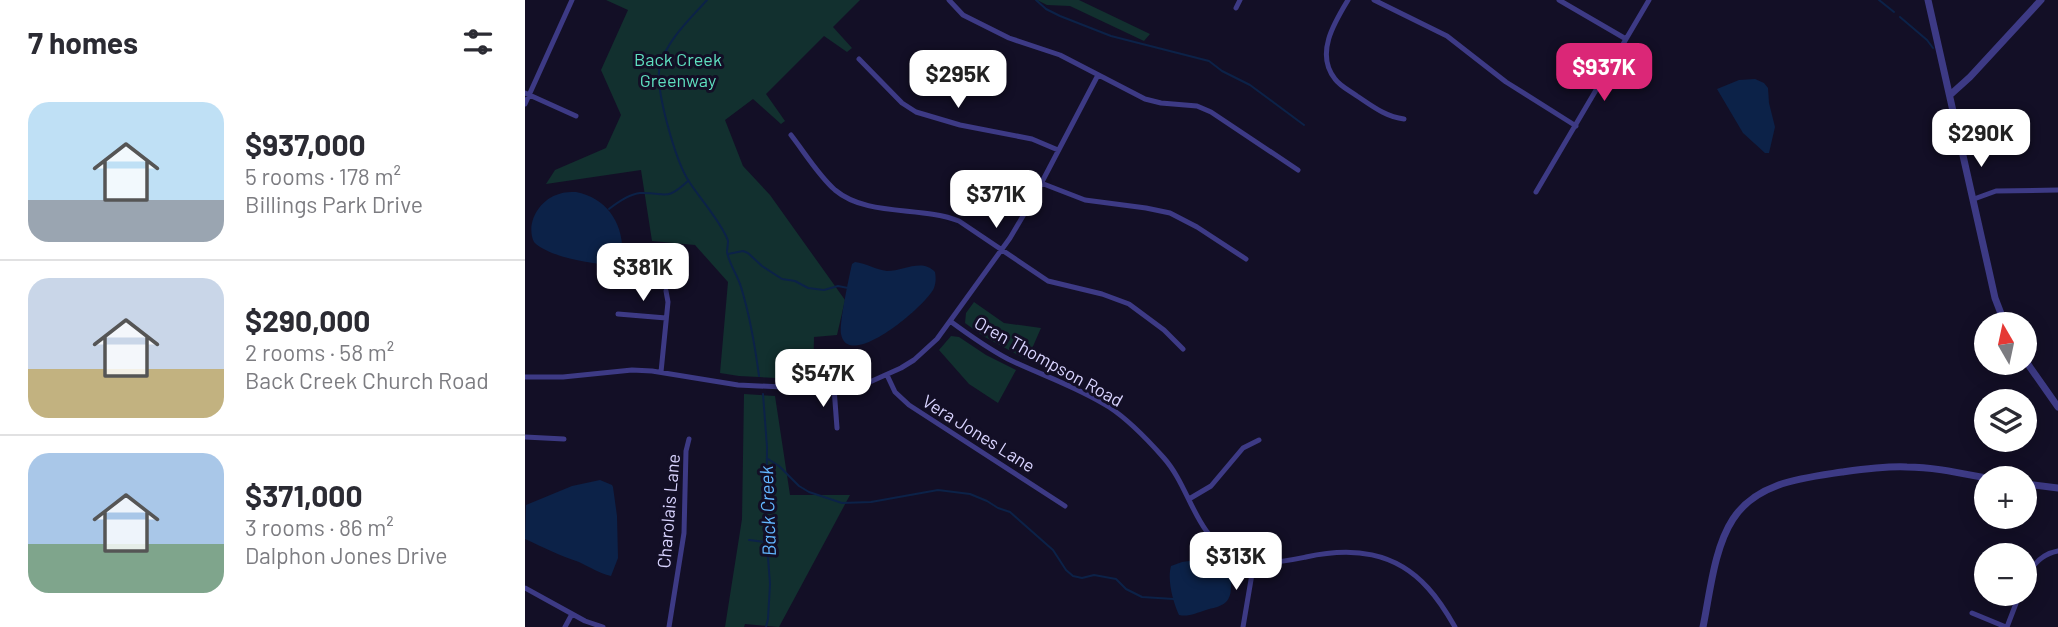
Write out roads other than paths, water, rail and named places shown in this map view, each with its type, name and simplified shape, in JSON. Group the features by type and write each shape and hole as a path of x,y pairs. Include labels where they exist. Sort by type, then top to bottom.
{"street":[{"path":"525,104 527,94 572,0"},
{"path":"950,0 963,15 1009,38 1060,55 1154,102 1186,104 1211,112 1299,170"},
{"path":"1235,8 1240,0"},
{"path":"1348,0 1327,41 1325,53 1328,68 1336,81 1362,100 1390,117 1404,119"},
{"path":"1374,0 1447,36 1506,82 1576,126"},
{"path":"1559,0 1626,39"},
{"path":"1536,192 1649,0"},
{"path":"1928,0 1992,284 2001,312"},
{"path":"1950,95 2041,0"},
{"path":"859,59 902,103 916,112 960,125 1032,139 1058,150"},
{"path":"525,377 563,377 632,370 738,384 834,388 856,385 887,375 914,360 927,349 1002,250 1098,75"},
{"path":"527,94 576,116"},
{"path":"791,135 826,180 845,196 866,205 949,217 969,226 1048,281 1102,294 1129,304 1164,330 1183,349"},
{"path":"1041,183 1084,200 1170,214 1197,227 1245,259"},
{"path":"1974,199 1996,191 2058,190"},
{"path":"661,372 666,291"},
{"path":"618,314 666,318"},
{"name":"Oren Thompson Road","path":"950,321 1000,354 1097,400 1117,413 1168,462 1202,525 1216,542 1238,557 1254,562 1279,562 1344,551 1381,556 1406,568 1421,580 1438,599 1455,627"},
{"name":"Vera Jones Lane","path":"887,375 895,392 909,405 1065,506"},
{"path":"2036,375 2058,407"},
{"path":"834,388 838,428"},
{"path":"525,437 564,439"},
{"name":"Charolais Lane","path":"669,627 684,533 689,439"},
{"path":"1189,499 1211,486 1243,448 1259,440"},
{"path":"1703,627 1722,541 1733,518 1763,491 1809,477 1887,467 1926,468 1974,476"},
{"path":"2037,485 2058,488"},
{"path":"2037,561 2051,552 2058,551"},
{"path":"1243,627 1254,562"},
{"path":"525,588 585,621 603,627"},
{"path":"1972,613 2006,627 2015,606"},
{"path":"565,627 572,614"}],"water":[{"path":"1755,79 1768,88 1775,127 1769,153 1765,153 1743,133 1717,89 1739,80"},
{"path":"576,192 597,200 617,224 621,235 622,257 612,265 560,256 534,242 531,227 540,206 552,197"},
{"path":"855,262 887,271 924,266 935,272 934,288 917,308 887,332 871,341 857,345 847,344 841,329 852,264"},
{"path":"600,480 613,487 617,516 618,558 611,576 525,539 526,505 572,486"},
{"path":"1211,558 1229,573 1231,582 1228,599 1216,607 1189,615 1179,615 1171,591 1171,566"}],"waterway":[{"name":"Back Creek","path":"707,0 668,47 660,65 660,90 667,125 684,173 728,241 727,252 747,309 759,376"},
{"path":"1036,0 1060,16 1111,36 1209,61 1250,85 1304,125"},
{"path":"1879,0 1894,12"},
{"path":"1900,17 1933,48"},
{"path":"609,209 636,194 670,194 688,181"},
{"path":"728,254 743,251 748,253 782,279 795,281 808,288 848,288"},
{"name":"Back Creek","path":"763,394 770,584 766,627"},
{"path":"768,459 809,492 842,503 871,502 938,490 970,494 1010,512 1053,550 1073,576 1082,578 1094,575 1116,579 1126,589 1142,597 1174,599"},
{"path":"749,540 765,542"}],"park label":[{"name":"Back Creek Greenway","path":"678,69"}]}
